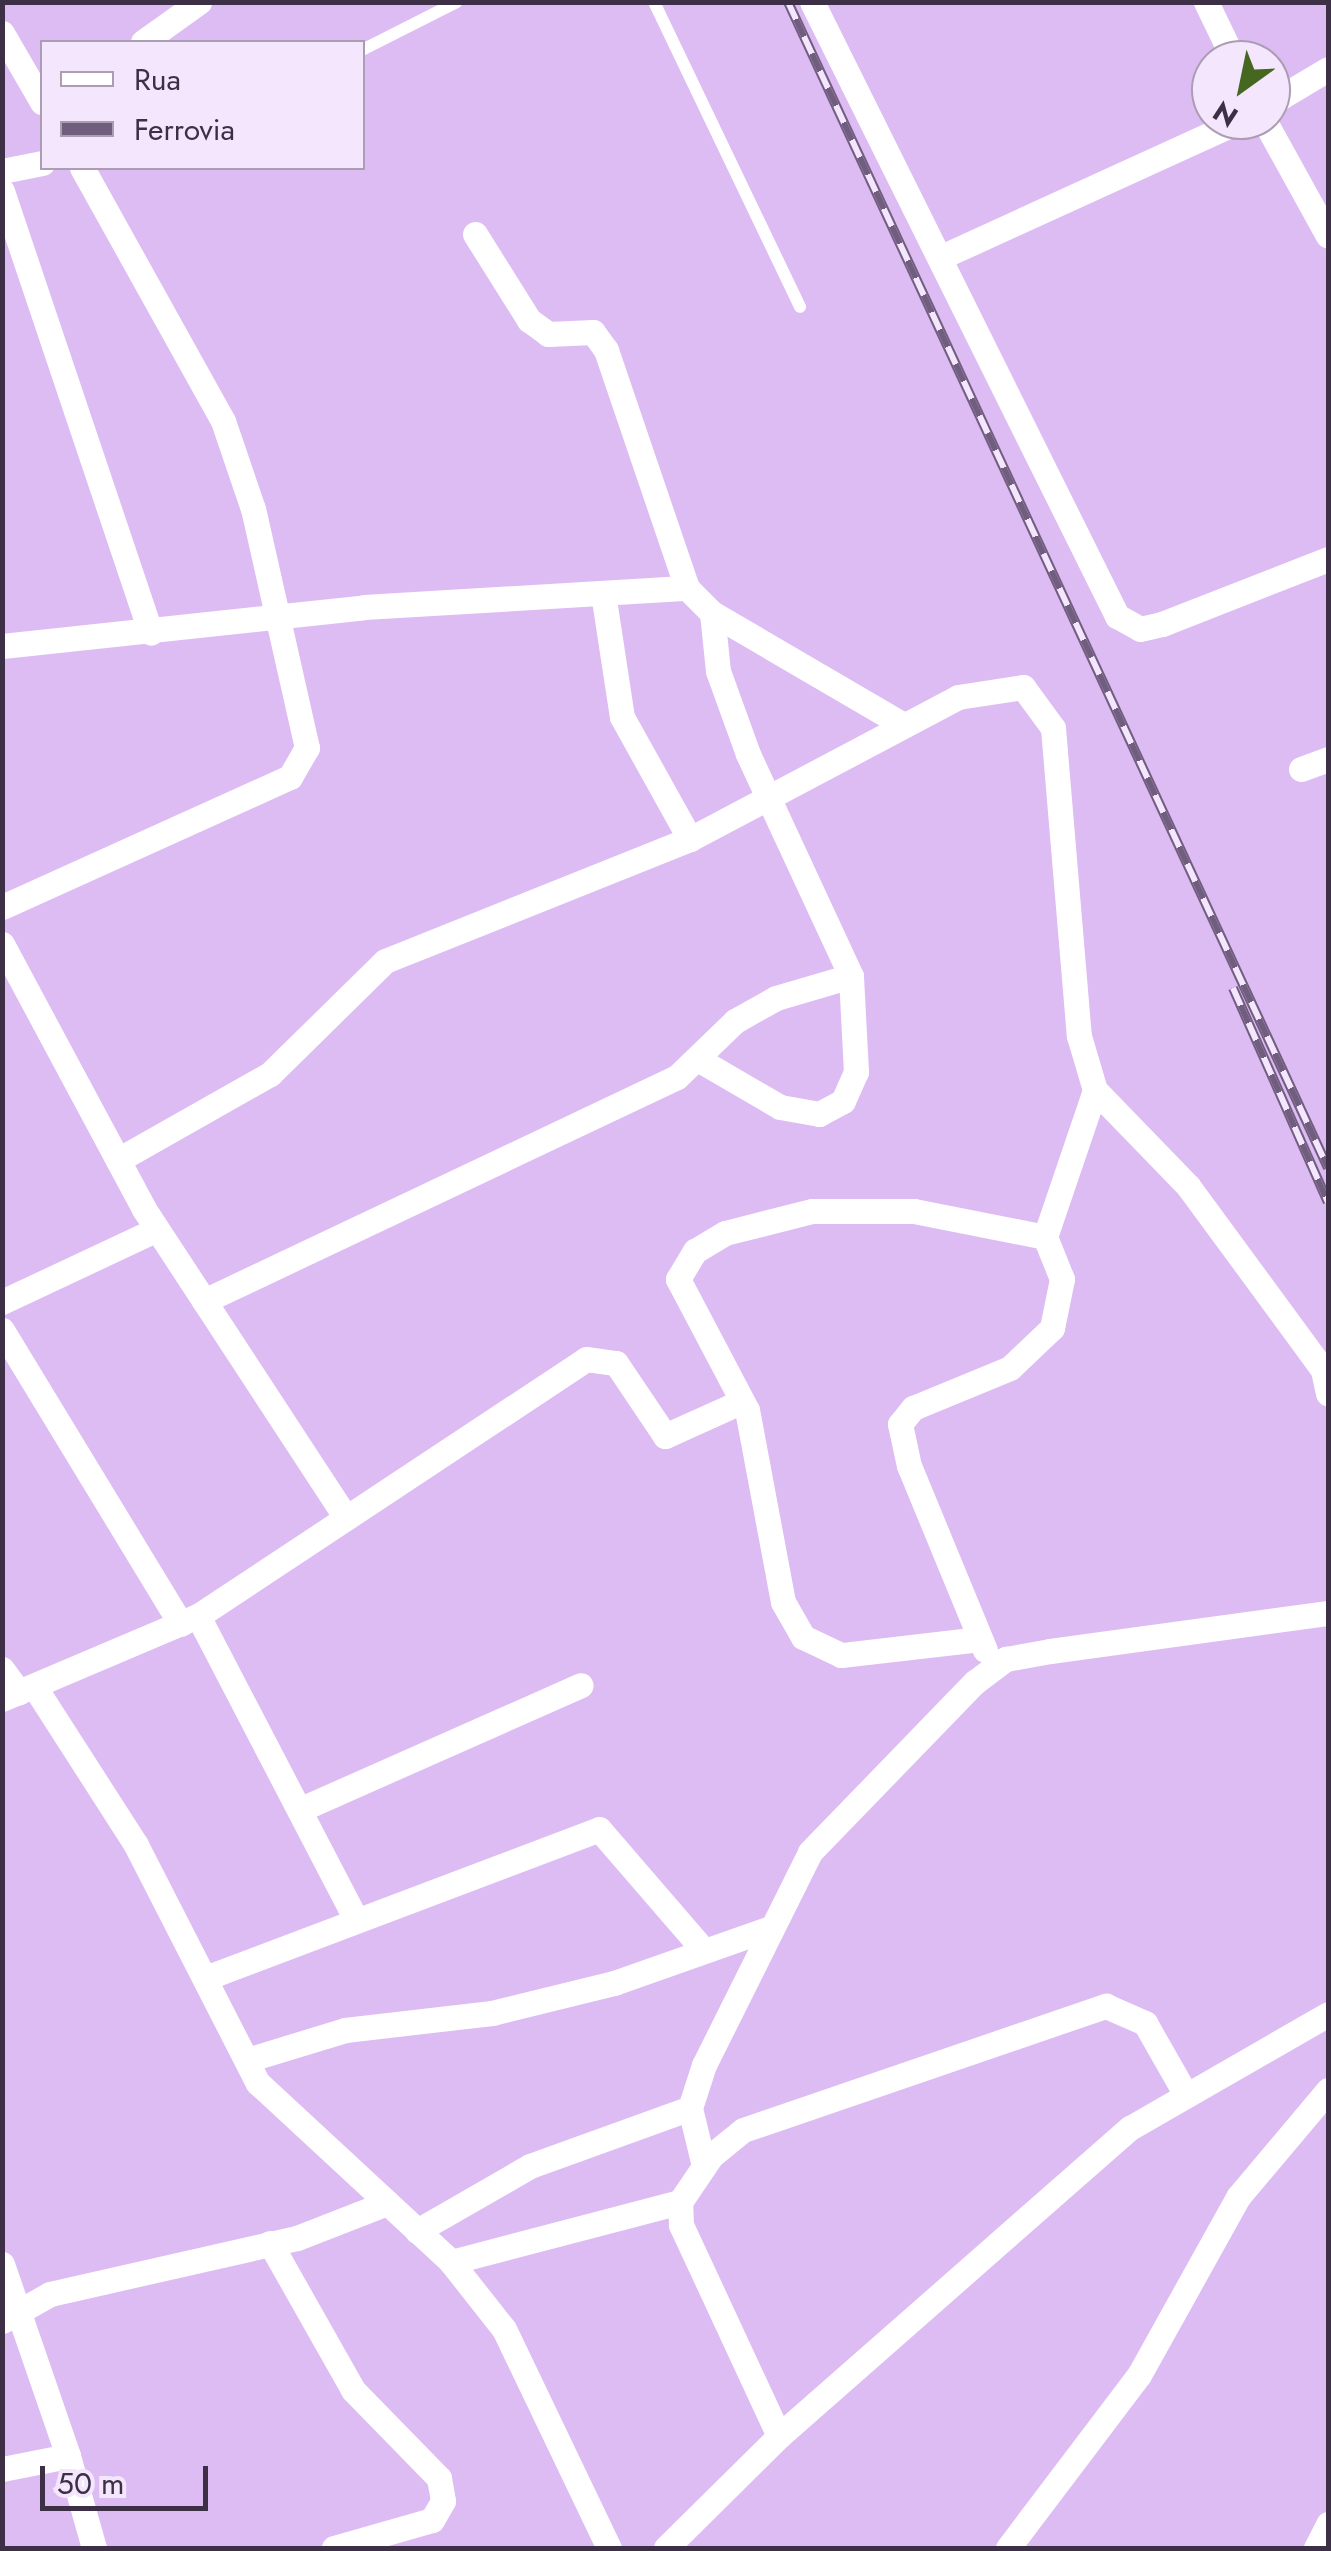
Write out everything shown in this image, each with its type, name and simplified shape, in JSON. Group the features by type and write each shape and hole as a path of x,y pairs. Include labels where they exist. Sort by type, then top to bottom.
{"street":[{"path":"146,40 199,2"},
{"path":"812,2 941,257 1101,594 1126,624 1162,624 1328,559"},
{"path":"1206,2 1224,40"},
{"path":"2,33 40,99"},
{"path":"1291,91 1328,69"},
{"path":"941,257 1198,140"},
{"path":"1275,140 1328,236"},
{"path":"2,172 40,163"},
{"path":"2,907 290,778 307,748 273,622 253,509 223,420 83,170"},
{"path":"2,191 151,633"},
{"path":"474,234 529,320 548,334 593,332 606,350 687,588 712,613 902,724"},
{"path":"2,646 273,622 384,605 687,588"},
{"path":"603,593 622,717 690,839"},
{"path":"701,1061 780,1108 819,1114 842,1102 856,1072 851,976 769,797 718,671 712,613"},
{"path":"118,1160 291,1059 386,961 690,839 902,724 1009,685 1029,690 1053,728 1079,1036 1095,1090 1188,1186 1323,1370 1328,1393"},
{"path":"1301,769 1328,759"},
{"path":"2,944 157,1229 346,1516"},
{"path":"204,1300 701,1061 735,1021 851,976"},
{"path":"994,1668 900,1424 913,1408 1033,1352 1052,1328 1062,1279 1044,1238 1095,1090"},
{"path":"980,1639 840,1654 802,1637 783,1602 753,1428 678,1279 695,1250 725,1233 812,1211 888,1208 1044,1238"},
{"path":"2,1302 157,1229"},
{"path":"2,1330 189,1620 299,1810 356,1919"},
{"path":"19,1693 189,1620 586,1359 616,1363 665,1436 738,1404"},
{"path":"704,2166 690,2108 768,1929 810,1852 994,1668 1050,1651 1328,1613"},
{"path":"2,1669 208,1978 258,2084 450,2262 504,2329 609,2548"},
{"path":"299,1810 581,1685"},
{"path":"208,1978 599,1829 700,1946"},
{"path":"247,2060 345,2030 492,2013 614,1983 700,1946 768,1929"},
{"path":"779,2436 681,2225 680,2202 704,2166 743,2130 1106,2006 1145,2022 1186,2096"},
{"path":"673,2546 779,2436 1130,2128 1328,2014"},
{"path":"1008,2548 1140,2375 1238,2197 1328,2090"},
{"path":"417,2231 530,2166 690,2108"},
{"path":"450,2262 680,2202"},
{"path":"9,2318 50,2294 270,2243 387,2203"},
{"path":"270,2243 353,2390 439,2478 444,2501 432,2520 334,2548"},
{"path":"2,2264 9,2318 68,2456 94,2548"},
{"path":"2,2470 68,2456"},
{"path":"1316,2548 1328,2524"}],"lane":[{"path":"365,48 457,2"},
{"path":"654,2 800,307"}],"railway":[{"path":"788,2 1328,1168"},
{"path":"1233,988 1328,1202"}]}
